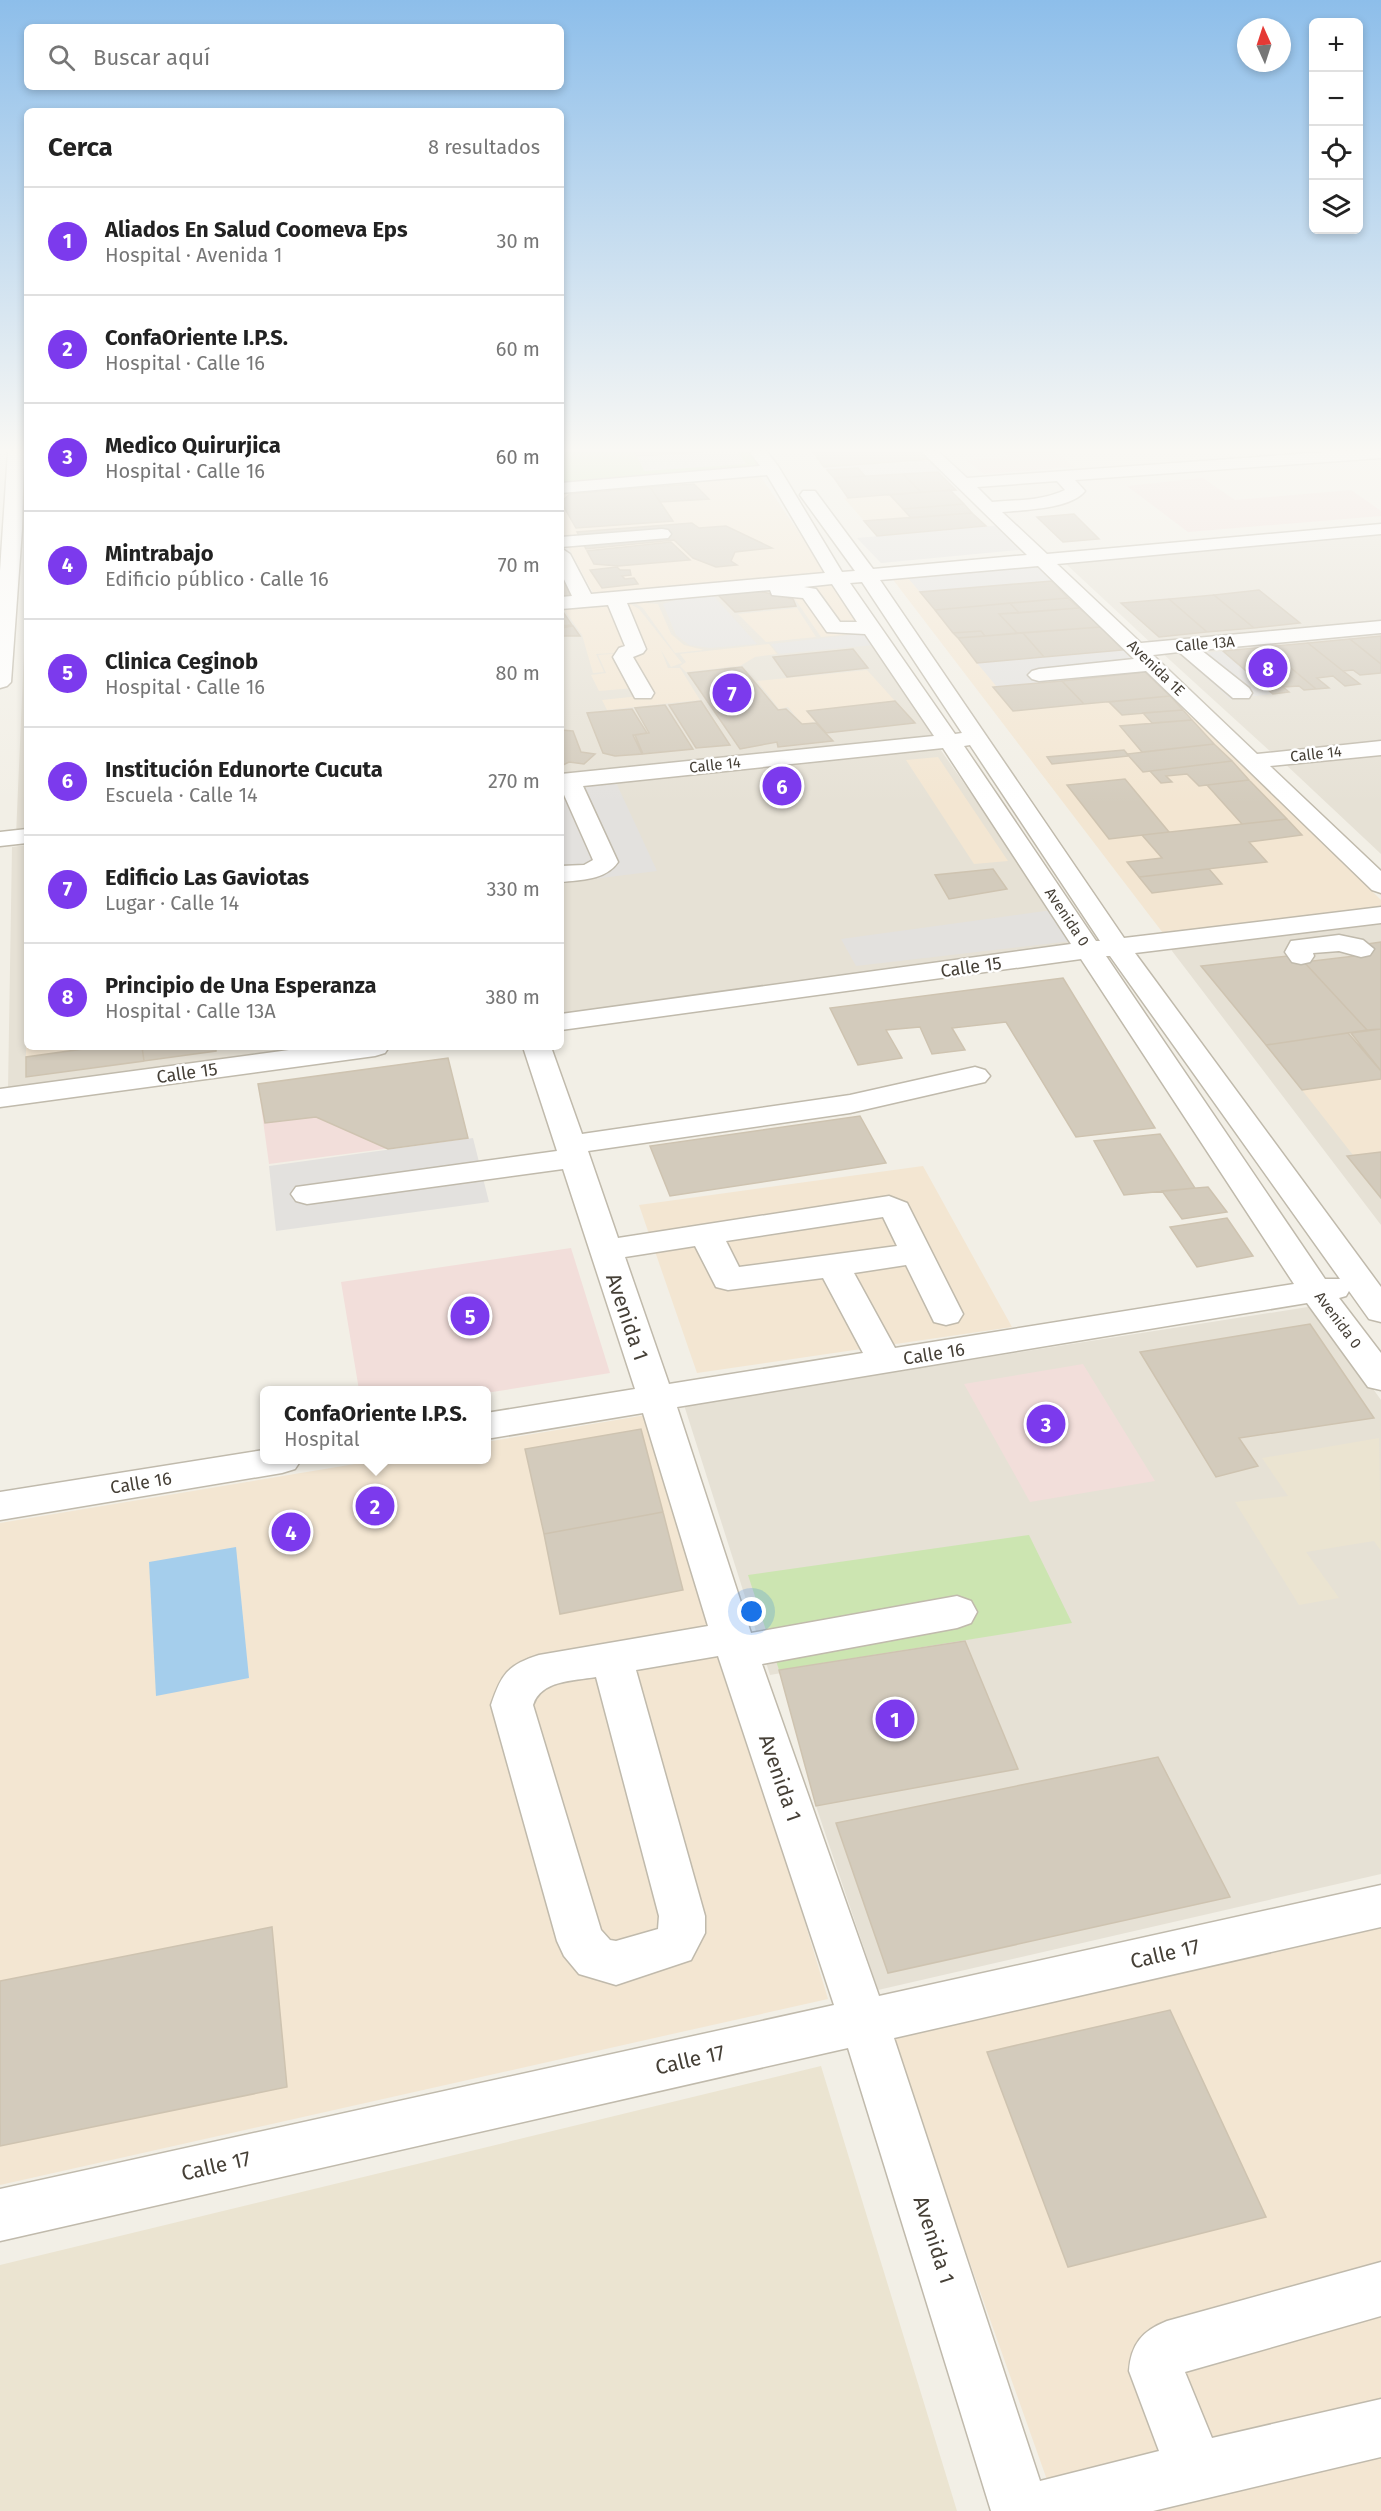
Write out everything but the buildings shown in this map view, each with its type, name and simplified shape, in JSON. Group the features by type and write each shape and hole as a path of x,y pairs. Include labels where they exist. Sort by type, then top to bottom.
{"street":[{"path":"0,682 7,652 11,569"},
{"path":"568,569 584,601"},
{"name":"Avenida 0","path":"832,569 949,741 1103,949 1374,1293"},
{"name":"Avenida 0","path":"864,569 977,738 1103,949 1316,1291 1381,1378"},
{"path":"564,603 745,587 897,569"},
{"name":"Avenida 1E","path":"1054,569 1381,885"},
{"path":"745,587 756,591 810,593 834,628 872,628"},
{"path":"615,598 636,649 626,652 623,657 643,693"},
{"name":"Calle 13A","path":"1039,675 1144,657 1184,646 1381,627"},
{"path":"1184,646 1241,693"},
{"path":"1170,682 1219,676"},
{"name":"Calle 14","path":"565,781 977,738"},
{"name":"Calle 14","path":"1252,761 1381,748"},
{"path":"564,874 599,869 606,862 565,781"},
{"path":"0,839 24,836"},
{"name":"Calle 15","path":"564,1022 1103,949 1381,915"},
{"path":"1303,925 1311,950 1344,942 1361,949"},
{"name":"Calle 15","path":"0,1098 353,1050"},
{"name":"Avenida 1","path":"538,1050 604,1251 656,1398 735,1645 864,2021 1020,2511"},
{"path":"307,1194 850,1104 975,1076"},
{"path":"604,1251 889,1206 896,1210 946,1314"},
{"path":"706,1234 728,1279 917,1253"},
{"path":"833,1266 885,1362"},
{"name":"Calle 16","path":"491,1425 1316,1291 1374,1293"},
{"name":"Calle 16","path":"0,1506 260,1464"},
{"path":"612,1658 682,1916 682,1933 674,1946 616,1963 596,1959 581,1941 512,1706 519,1684 539,1671 612,1658 735,1645 957,1612"},
{"name":"Calle 17","path":"0,2215 1381,1906"},
{"path":"1196,2471 1157,2371 1158,2358 1167,2349 1381,2289"},
{"path":"1038,2511 1381,2428"}],"shaded area":[{"path":"580,569 824,569 826,572 593,593"},
{"path":"980,569 1044,569 1381,900 1381,909 1166,937 891,577"},
{"path":"999,569 1040,569 1052,581 920,592 907,577"},
{"path":"1072,569 1381,569 1381,622 1152,644"},
{"path":"831,579 871,632 933,735 564,774 564,603"},
{"path":"831,579 871,632 821,637 795,599 752,586"},
{"path":"712,594 757,644 710,648 689,645 676,635 663,604 681,598"},
{"path":"627,602 639,609 682,663 671,667 661,650 668,668 680,668 700,700 607,710 602,700 640,696 634,688 599,691 591,675 606,673 598,655 635,652 596,654 604,672 593,673 582,635 564,608"},
{"path":"633,602 658,604 671,634 684,645 704,650 675,653 643,608"},
{"path":"797,608 816,637 766,642 738,614"},
{"path":"1381,631 1381,743 1273,754 1160,651"},
{"path":"877,632 885,644 779,654 771,644"},
{"path":"769,644 777,654 755,657 740,666 686,672 680,666 686,662 680,654"},
{"path":"1123,650 1145,672 997,687 977,663"},
{"path":"1223,651 1273,694 1230,699 1181,655"},
{"path":"24,652 24,834 16,835"},
{"path":"867,670 895,701 806,711 815,722 802,724 788,707 779,709 757,681"},
{"path":"938,746 1075,943 564,1016 564,781"},
{"path":"1381,752 1381,854 1282,761"},
{"path":"938,757 1008,861 974,864 906,760"},
{"path":"613,776 657,871 564,883 564,781"},
{"path":"24,845 24,1050 304,1050 8,1089 12,847"},
{"path":"1052,910 1072,941 856,966 841,939"},
{"path":"1381,922 1381,1225 1169,947"},
{"path":"26,1050 76,1050 26,1057"},
{"path":"448,1058 468,1138 269,1164 258,1084"},
{"path":"1381,1079 1381,1152 1353,1155 1302,1090"},
{"path":"473,1138 489,1202 276,1231 269,1166"},
{"path":"923,1166 1012,1327 697,1373 639,1205"},
{"path":"571,1248 610,1373 491,1392 491,1386 358,1386 341,1282"},
{"path":"1314,1306 1381,1400 1381,1874 878,1990 816,1806 1018,1768 965,1641 770,1675 684,1405"},
{"path":"1083,1364 1155,1481 1030,1502 964,1384"},
{"path":"652,1414 828,1999 0,2185 0,1523 355,1464 491,1464 491,1441"},
{"path":"1379,1438 1381,1551 1374,1541 1306,1552 1339,1598 1299,1605 1235,1502 1288,1496 1262,1458"},
{"path":"1381,1913 1381,2511 1058,2511 887,2029"},
{"path":"821,2066 957,2511 0,2511 0,2265"}],"green space":[{"path":"1029,1535 1072,1623 779,1670 748,1575"}],"water":[{"path":"236,1547 249,1678 156,1696 149,1562"}],"place":[{"name":"Principio de Una Esperanza","path":"1268,668"},
{"name":"Edificio Las Gaviotas","path":"732,693"},
{"name":"Institución Edunorte Cucuta","path":"782,786"},
{"name":"Clinica Ceginob","path":"470,1316"},
{"name":"Medico Quirurjica","path":"1046,1424"},
{"name":"ConfaOriente I.P.S.","path":"375,1506"},
{"name":"Mintrabajo","path":"291,1532"},
{"name":"Aliados En Salud Coomeva Eps","path":"895,1719"}]}
